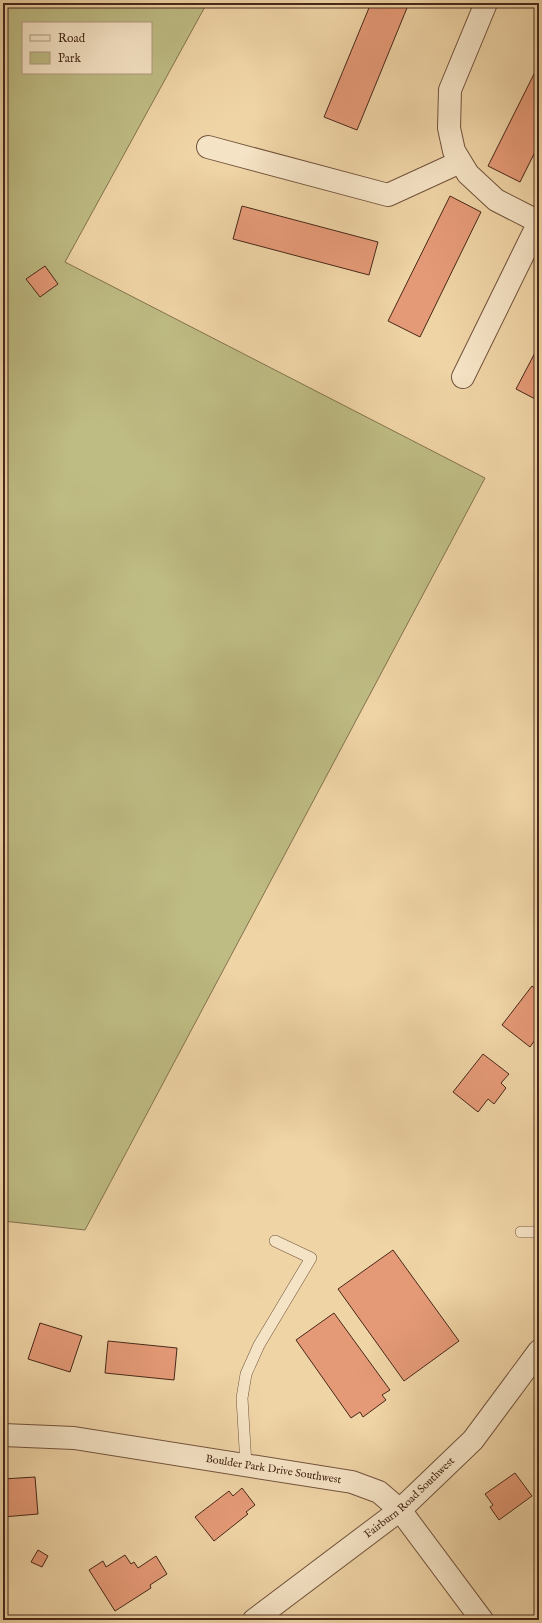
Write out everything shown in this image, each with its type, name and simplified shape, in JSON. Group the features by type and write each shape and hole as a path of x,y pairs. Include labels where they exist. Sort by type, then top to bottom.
{"street":[{"path":"463,377 539,222 496,200 468,174 454,152 449,128 450,90 486,3"},
{"path":"208,147 388,195 460,162"},
{"name":"Fairburn Road Southwest","path":"254,1620 400,1510 473,1440 539,1351"},
{"name":"Boulder Park Drive Southwest","path":"3,1436 74,1438 352,1482 379,1492 400,1510 482,1620"}],"lane":[{"path":"520,1232 539,1232"},
{"path":"246,1465 242,1398 246,1374 259,1345 311,1258 276,1241"}],"green space":[{"path":"3,3 207,3 65,262 485,478 85,1230 3,1221"}],"building":[{"path":"371,3 409,3 357,130 324,117"},
{"path":"539,64 539,144 520,182 488,166"},
{"path":"450,196 481,212 420,337 388,321"},
{"path":"242,206 378,242 369,275 233,239"},
{"path":"45,266 58,284 40,297 26,279"},
{"path":"539,345 539,401 516,389"},
{"path":"532,986 539,992 539,1039 537,1037 530,1047 502,1025"},
{"path":"483,1054 509,1074 501,1083 506,1088 494,1104 488,1099 478,1112 453,1092"},
{"path":"393,1250 459,1341 404,1381 338,1289"},
{"path":"334,1313 390,1390 382,1395 386,1400 363,1417 360,1412 351,1418 296,1340"},
{"path":"40,1323 82,1336 70,1372 28,1359"},
{"path":"108,1341 177,1348 174,1380 105,1373"},
{"path":"515,1473 532,1496 499,1520 490,1507 493,1505 485,1494"},
{"path":"35,1477 38,1514 3,1517 3,1479"},
{"path":"242,1488 255,1505 246,1512 248,1514 214,1541 195,1517 229,1491 233,1496"},
{"path":"38,1550 48,1556 42,1567 31,1562"},
{"path":"125,1555 131,1564 134,1562 138,1568 156,1556 167,1574 150,1585 151,1588 115,1611 89,1570 103,1561 106,1567"}]}
